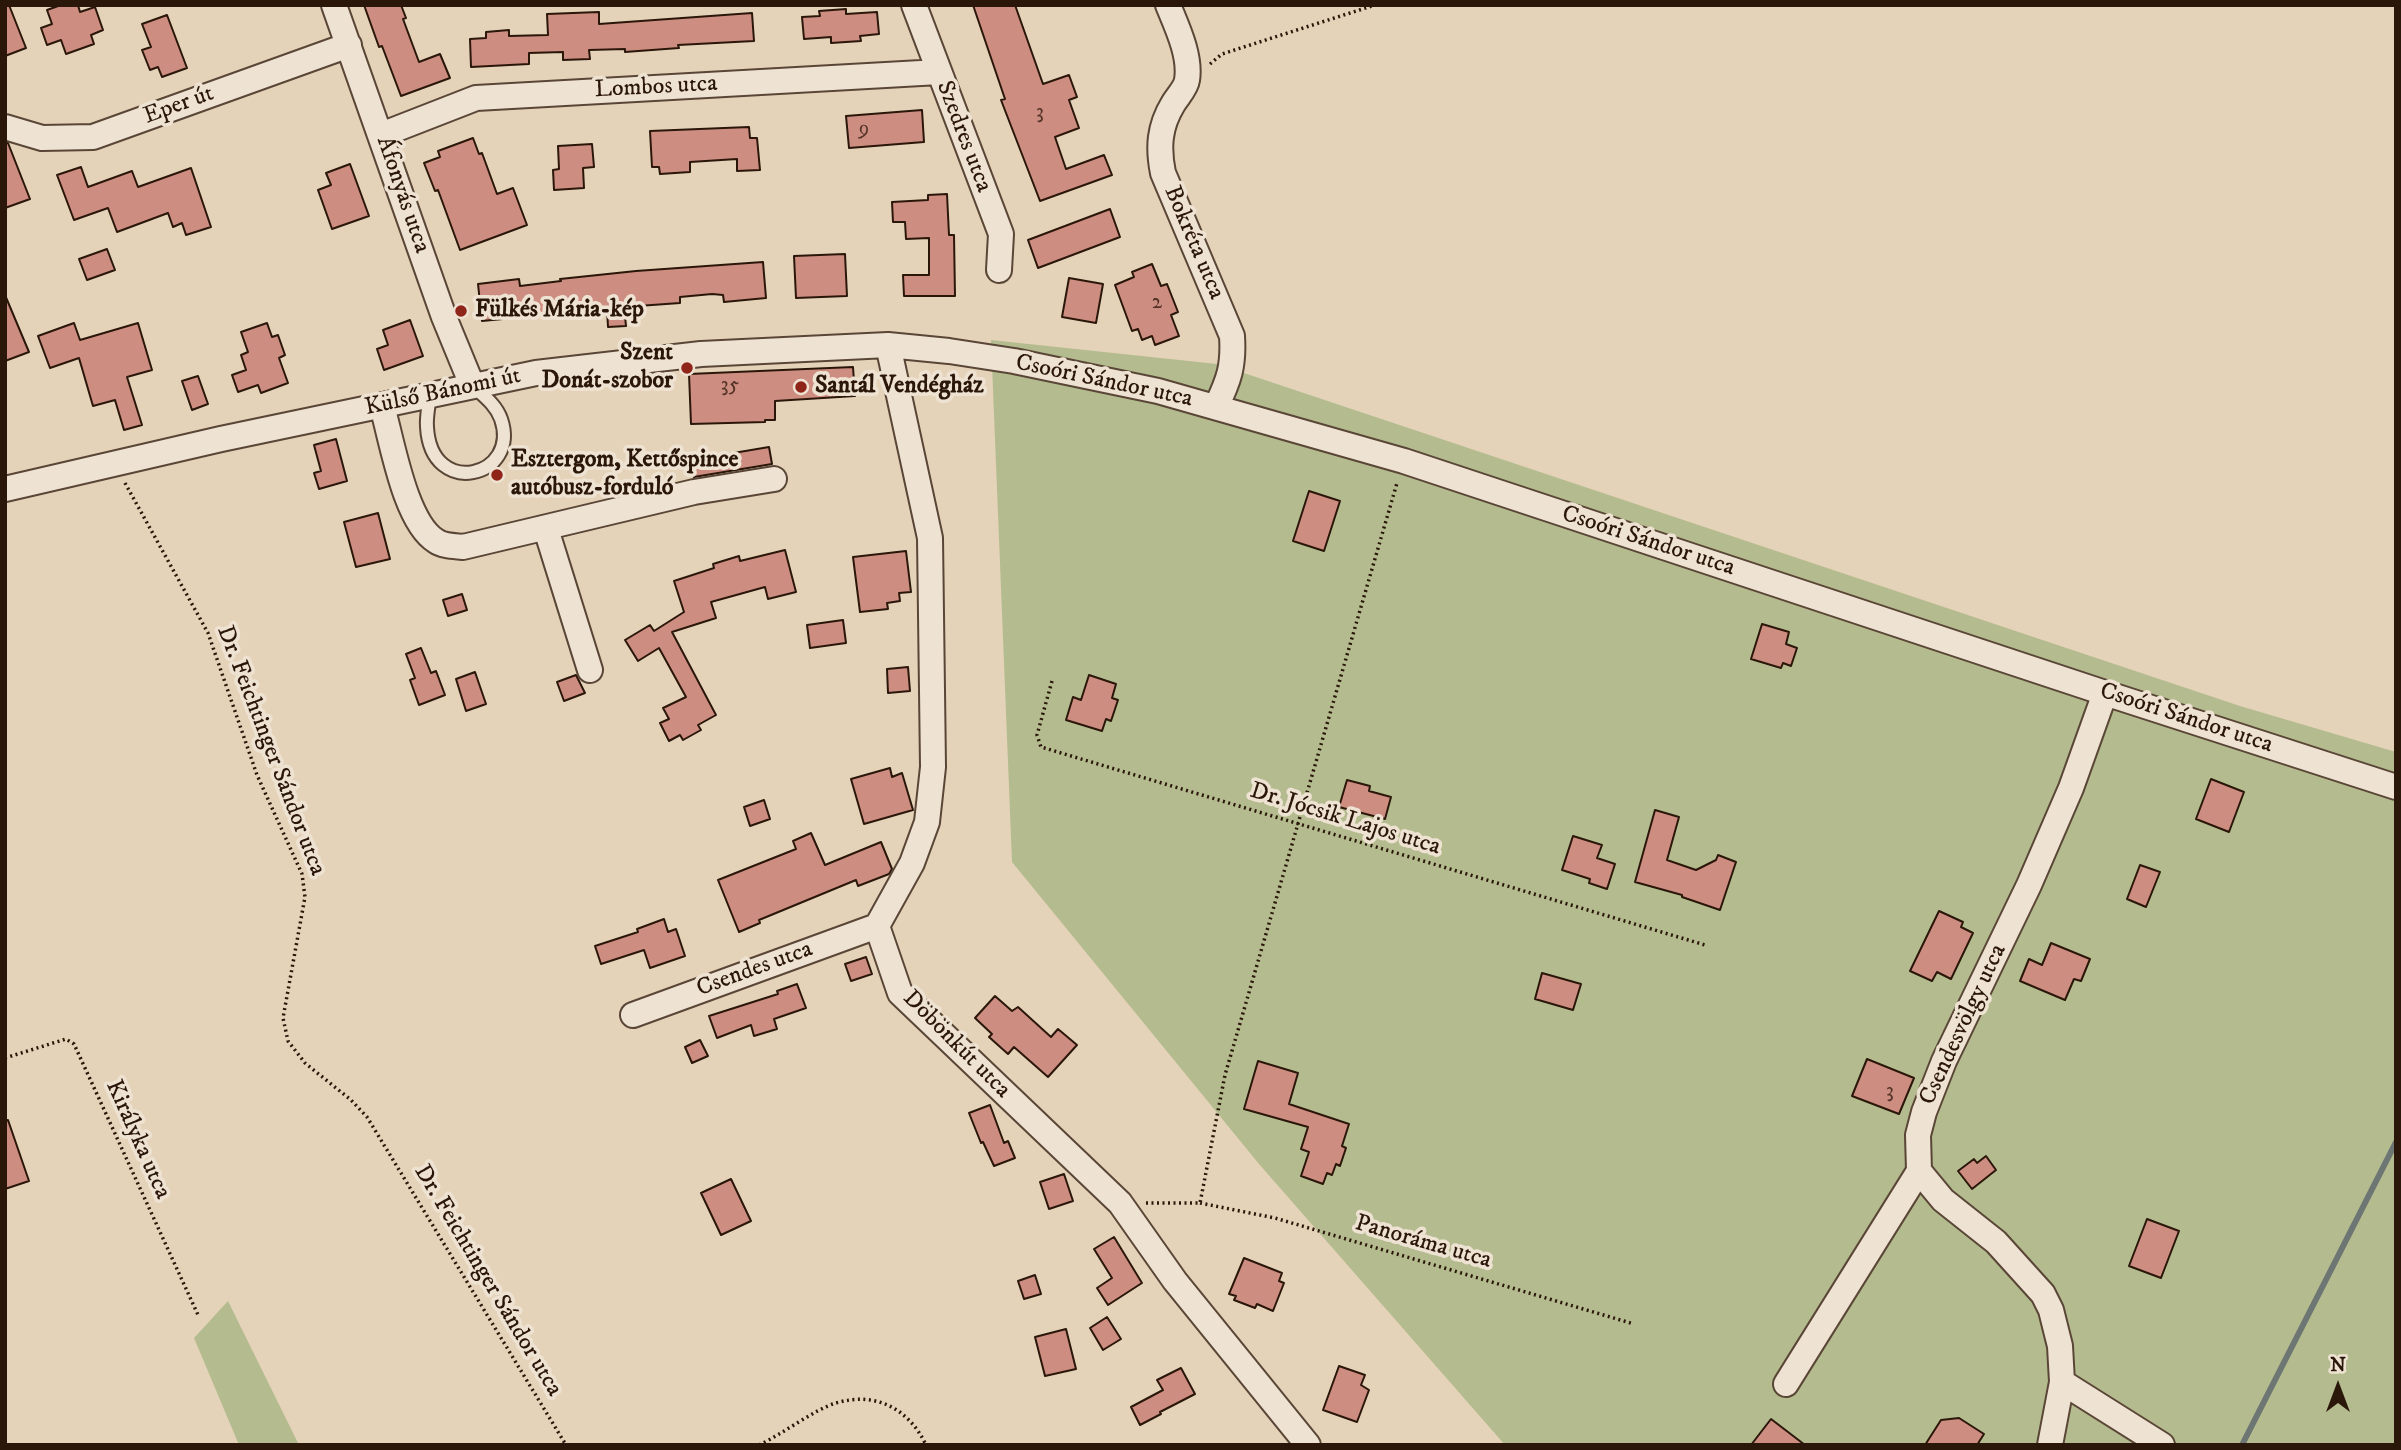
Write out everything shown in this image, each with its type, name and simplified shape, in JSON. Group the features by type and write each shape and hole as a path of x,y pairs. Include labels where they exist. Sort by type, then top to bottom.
{"street":[{"name":"Áfonyás utca","path":"334,5 444,317 472,385"},
{"name":"Szedres utca","path":"914,5 1001,234 999,270"},
{"path":"1168,5 1180,33 1186,59 1187,82"},
{"name":"Eper út","path":"5,127 42,138 93,137 349,45"},
{"name":"Lombos utca","path":"381,135 477,98 939,72"},
{"name":"Bokréta utca","path":"1187,82 1164,122 1159,139 1160,156 1163,173 1232,336 1234,357 1230,378 1216,407"},
{"path":"877,926 912,863 927,822 933,767 930,538 888,345"},
{"name":"Csoóri Sándor utca","path":"888,345 1014,361 1158,391 1404,461 2396,787"},
{"name":"Külső Bánomi út","path":"5,489 114,463 536,373 701,354 888,345"},
{"path":"382,406 411,510 422,530 438,543 463,547 683,495 774,479"},
{"path":"545,529 590,670"},
{"name":"Csendesvölgy utca","path":"1919,1171 1918,1135 1924,1112 1944,1061 1999,949 2071,788 2105,693"},
{"name":"Csendes utca","path":"633,1015 877,926"},
{"name":"Döbönkút utca","path":"877,926 900,993 1119,1203 1175,1281 1308,1445"},
{"path":"1786,1384 1919,1171 1942,1200 1996,1242 2043,1294 2052,1310 2060,1346 2062,1382 2049,1445"},
{"path":"2062,1382 2162,1445"}],"lane":[{"path":"430,394 427,427 432,450 441,464 454,472 471,473 488,467 499,454 503,437 502,421 493,405 472,385"}],"path":[{"path":"1187,82 1222,54 1375,5"},
{"path":"1200,1203 1225,1076 1404,461"},
{"name":"Dr. Feichtinger Sándor utca","path":"114,463 208,633 257,775 302,874 305,897 283,1018 288,1041 305,1063 367,1116 566,1445"},
{"name":"Dr. Jócsik Lajos utca","path":"1052,681 1037,734 1041,747 1705,945"},
{"name":"Királyka utca","path":"5,1058 66,1039 74,1044 199,1317"},
{"name":"Panoráma utca","path":"1119,1203 1200,1203 1275,1218 1634,1324"},
{"path":"759,1445 835,1403 863,1399 894,1406 918,1428 926,1445"}],"green space":[{"path":"991,340 1217,364 2240,706 2396,752 2396,1445 1505,1445 1259,1164 1012,862"},
{"path":"228,1301 299,1445 239,1445 194,1338"}],"building":[{"path":"5,5 9,5 26,48 5,56"},
{"path":"61,5 78,5 80,12 95,7 103,30 91,35 94,44 66,54 61,40 47,45 41,28 52,24 47,10"},
{"path":"364,5 401,5 406,18 403,19 419,62 440,54 450,78 401,96"},
{"path":"973,5 1015,5 1043,84 1069,75 1077,97 1069,100 1079,128 1055,137 1066,169 1104,155 1112,175 1040,201 1001,100 1005,99"},
{"path":"846,9 846,14 877,12 879,34 860,36 861,41 831,43 831,37 804,39 802,17 820,16 819,11"},
{"path":"599,12 599,24 752,13 754,41 678,45 679,48 625,52 625,49 589,50 590,59 563,60 563,52 529,53 529,64 471,67 470,39 486,38 486,32 509,30 509,36 548,35 547,14"},
{"path":"167,15 187,68 162,77 158,67 150,70 142,50 151,47 142,24"},
{"path":"922,110 924,142 849,148 846,116"},
{"path":"749,127 750,138 757,138 760,170 737,171 737,159 690,162 690,172 660,174 659,167 652,167 650,131"},
{"path":"473,138 479,154 482,153 497,194 513,188 527,225 460,250 438,190 435,191 424,163 440,157 438,151"},
{"path":"5,143 8,143 30,199 5,208"},
{"path":"592,144 594,167 583,168 584,188 554,190 553,170 559,169 558,146"},
{"path":"350,164 369,216 332,229 318,190 331,185 326,173"},
{"path":"81,167 88,187 132,171 138,187 191,168 211,227 186,235 182,223 173,227 168,213 117,232 108,208 74,220 57,175"},
{"path":"947,194 949,235 954,235 955,296 904,296 903,275 929,275 929,238 906,239 905,222 893,222 892,202 928,200 928,195"},
{"path":"1110,209 1120,237 1038,268 1028,240"},
{"path":"107,249 115,270 87,280 79,259"},
{"path":"845,254 847,296 796,298 794,256"},
{"path":"763,262 766,298 724,302 723,295 712,294 680,297 680,303 624,307 626,326 608,327 607,309 482,321 478,284 519,279 520,286 636,271"},
{"path":"1152,264 1161,286 1167,284 1178,312 1171,315 1179,336 1155,345 1152,336 1142,340 1138,329 1132,331 1115,285 1134,277 1132,272"},
{"path":"1069,278 1103,284 1096,323 1062,317"},
{"path":"5,295 29,352 5,361"},
{"path":"410,320 423,356 384,370 377,349 388,345 383,330"},
{"path":"74,323 80,340 138,323 152,370 127,377 142,425 124,430 115,400 93,406 79,358 50,368 38,336"},
{"path":"267,323 272,337 278,335 285,355 279,358 288,383 261,393 258,385 238,392 232,375 246,370 241,355 248,352 241,332"},
{"path":"853,367 855,396 775,401 775,420 765,422 691,424 689,374"},
{"path":"198,376 208,404 192,410 182,381"},
{"path":"336,439 347,481 319,489 314,473 321,471 314,445"},
{"path":"769,447 772,464 694,477 692,460"},
{"path":"1309,491 1340,501 1324,551 1293,541"},
{"path":"378,513 390,559 356,567 344,522"},
{"path":"785,550 796,592 768,599 765,587 711,602 716,618 672,632 716,715 698,725 701,730 683,740 680,735 669,741 660,723 669,719 663,708 686,697 659,648 638,661 625,640 650,625 654,631 684,612 674,581 714,568 713,564 739,556 740,561"},
{"path":"906,551 911,592 899,593 900,601 887,603 888,609 860,612 853,557"},
{"path":"462,594 467,610 448,616 443,600"},
{"path":"843,620 846,643 810,648 807,625"},
{"path":"1762,624 1789,632 1786,644 1797,648 1791,666 1783,663 1781,668 1751,659"},
{"path":"421,648 431,673 436,671 445,695 419,705 410,680 415,678 406,654"},
{"path":"908,667 910,691 888,693 887,669"},
{"path":"475,672 486,704 466,711 456,679"},
{"path":"576,675 585,693 564,701 557,682"},
{"path":"1089,675 1116,684 1112,698 1118,700 1111,721 1106,719 1102,731 1066,720 1073,697 1081,700"},
{"path":"890,768 892,777 902,773 913,810 864,824 851,779"},
{"path":"2211,779 2244,792 2229,832 2196,819"},
{"path":"1347,780 1370,786 1369,791 1391,797 1385,819 1339,807"},
{"path":"764,800 770,819 750,826 744,807"},
{"path":"1655,810 1679,817 1667,860 1696,870 1716,860 1718,855 1736,862 1720,910 1682,895 1635,882"},
{"path":"811,833 825,865 881,842 892,869 889,874 858,886 856,880 759,920 760,923 739,932 718,880 796,849 793,841"},
{"path":"1573,836 1602,845 1597,858 1615,864 1607,889 1589,883 1590,879 1562,870"},
{"path":"2140,865 2160,872 2146,907 2127,899"},
{"path":"1939,911 1963,922 1961,927 1973,933 1951,979 1937,972 1932,981 1910,971"},
{"path":"664,919 668,932 676,929 685,956 650,968 644,950 601,964 595,946 638,932 637,929"},
{"path":"2051,943 2090,959 2081,981 2074,979 2065,1000 2020,981 2029,959 2042,965"},
{"path":"866,957 872,974 851,981 845,964"},
{"path":"1542,973 1581,984 1573,1010 1535,999"},
{"path":"797,984 806,1008 774,1019 777,1029 754,1036 751,1025 717,1038 709,1016 778,994 777,991"},
{"path":"995,996 1012,1011 1018,1007 1051,1037 1058,1029 1077,1045 1048,1077 1014,1047 1008,1054 989,1037 992,1034 975,1018"},
{"path":"700,1040 708,1056 692,1063 685,1047"},
{"path":"1867,1059 1914,1078 1899,1114 1852,1096"},
{"path":"1258,1061 1298,1073 1289,1104 1349,1124 1342,1146 1346,1148 1340,1166 1336,1164 1332,1175 1327,1173 1323,1184 1301,1176 1309,1152 1301,1149 1308,1127 1244,1109"},
{"path":"990,1105 1004,1143 1008,1141 1015,1158 994,1166 969,1113"},
{"path":"8,1120 29,1181 5,1189 5,1121"},
{"path":"1986,1156 1996,1170 1972,1189 1958,1171 1974,1159 1977,1163"},
{"path":"1064,1174 1073,1201 1049,1209 1040,1182"},
{"path":"731,1179 751,1221 721,1235 701,1193"},
{"path":"2147,1219 2179,1231 2161,1278 2129,1266"},
{"path":"1114,1237 1142,1283 1108,1305 1097,1288 1112,1278 1094,1249"},
{"path":"1244,1258 1282,1273 1279,1281 1284,1283 1273,1311 1257,1304 1255,1308 1234,1300 1236,1296 1229,1294"},
{"path":"1035,1275 1041,1294 1024,1299 1018,1281"},
{"path":"1107,1317 1121,1339 1103,1350 1090,1328"},
{"path":"1066,1329 1076,1369 1045,1376 1035,1337"},
{"path":"1339,1366 1365,1375 1361,1385 1369,1390 1357,1422 1323,1410"},
{"path":"1181,1368 1195,1394 1140,1425 1131,1407 1163,1390 1157,1380"},
{"path":"1959,1418 1984,1434 1977,1445 1925,1445 1941,1420"},
{"path":"1771,1419 1805,1445 1751,1445"}],"waterway":[{"path":"2243,1443 2396,1142"}],"place":[{"name":"Fülkés Mária-kép","path":"461,311"},
{"name":"Szent Donát-szobor","path":"687,368"},
{"name":"Santál Vendégház","path":"801,387"},
{"name":"Esztergom, Kettőspince autóbusz-forduló","path":"497,475"}]}
